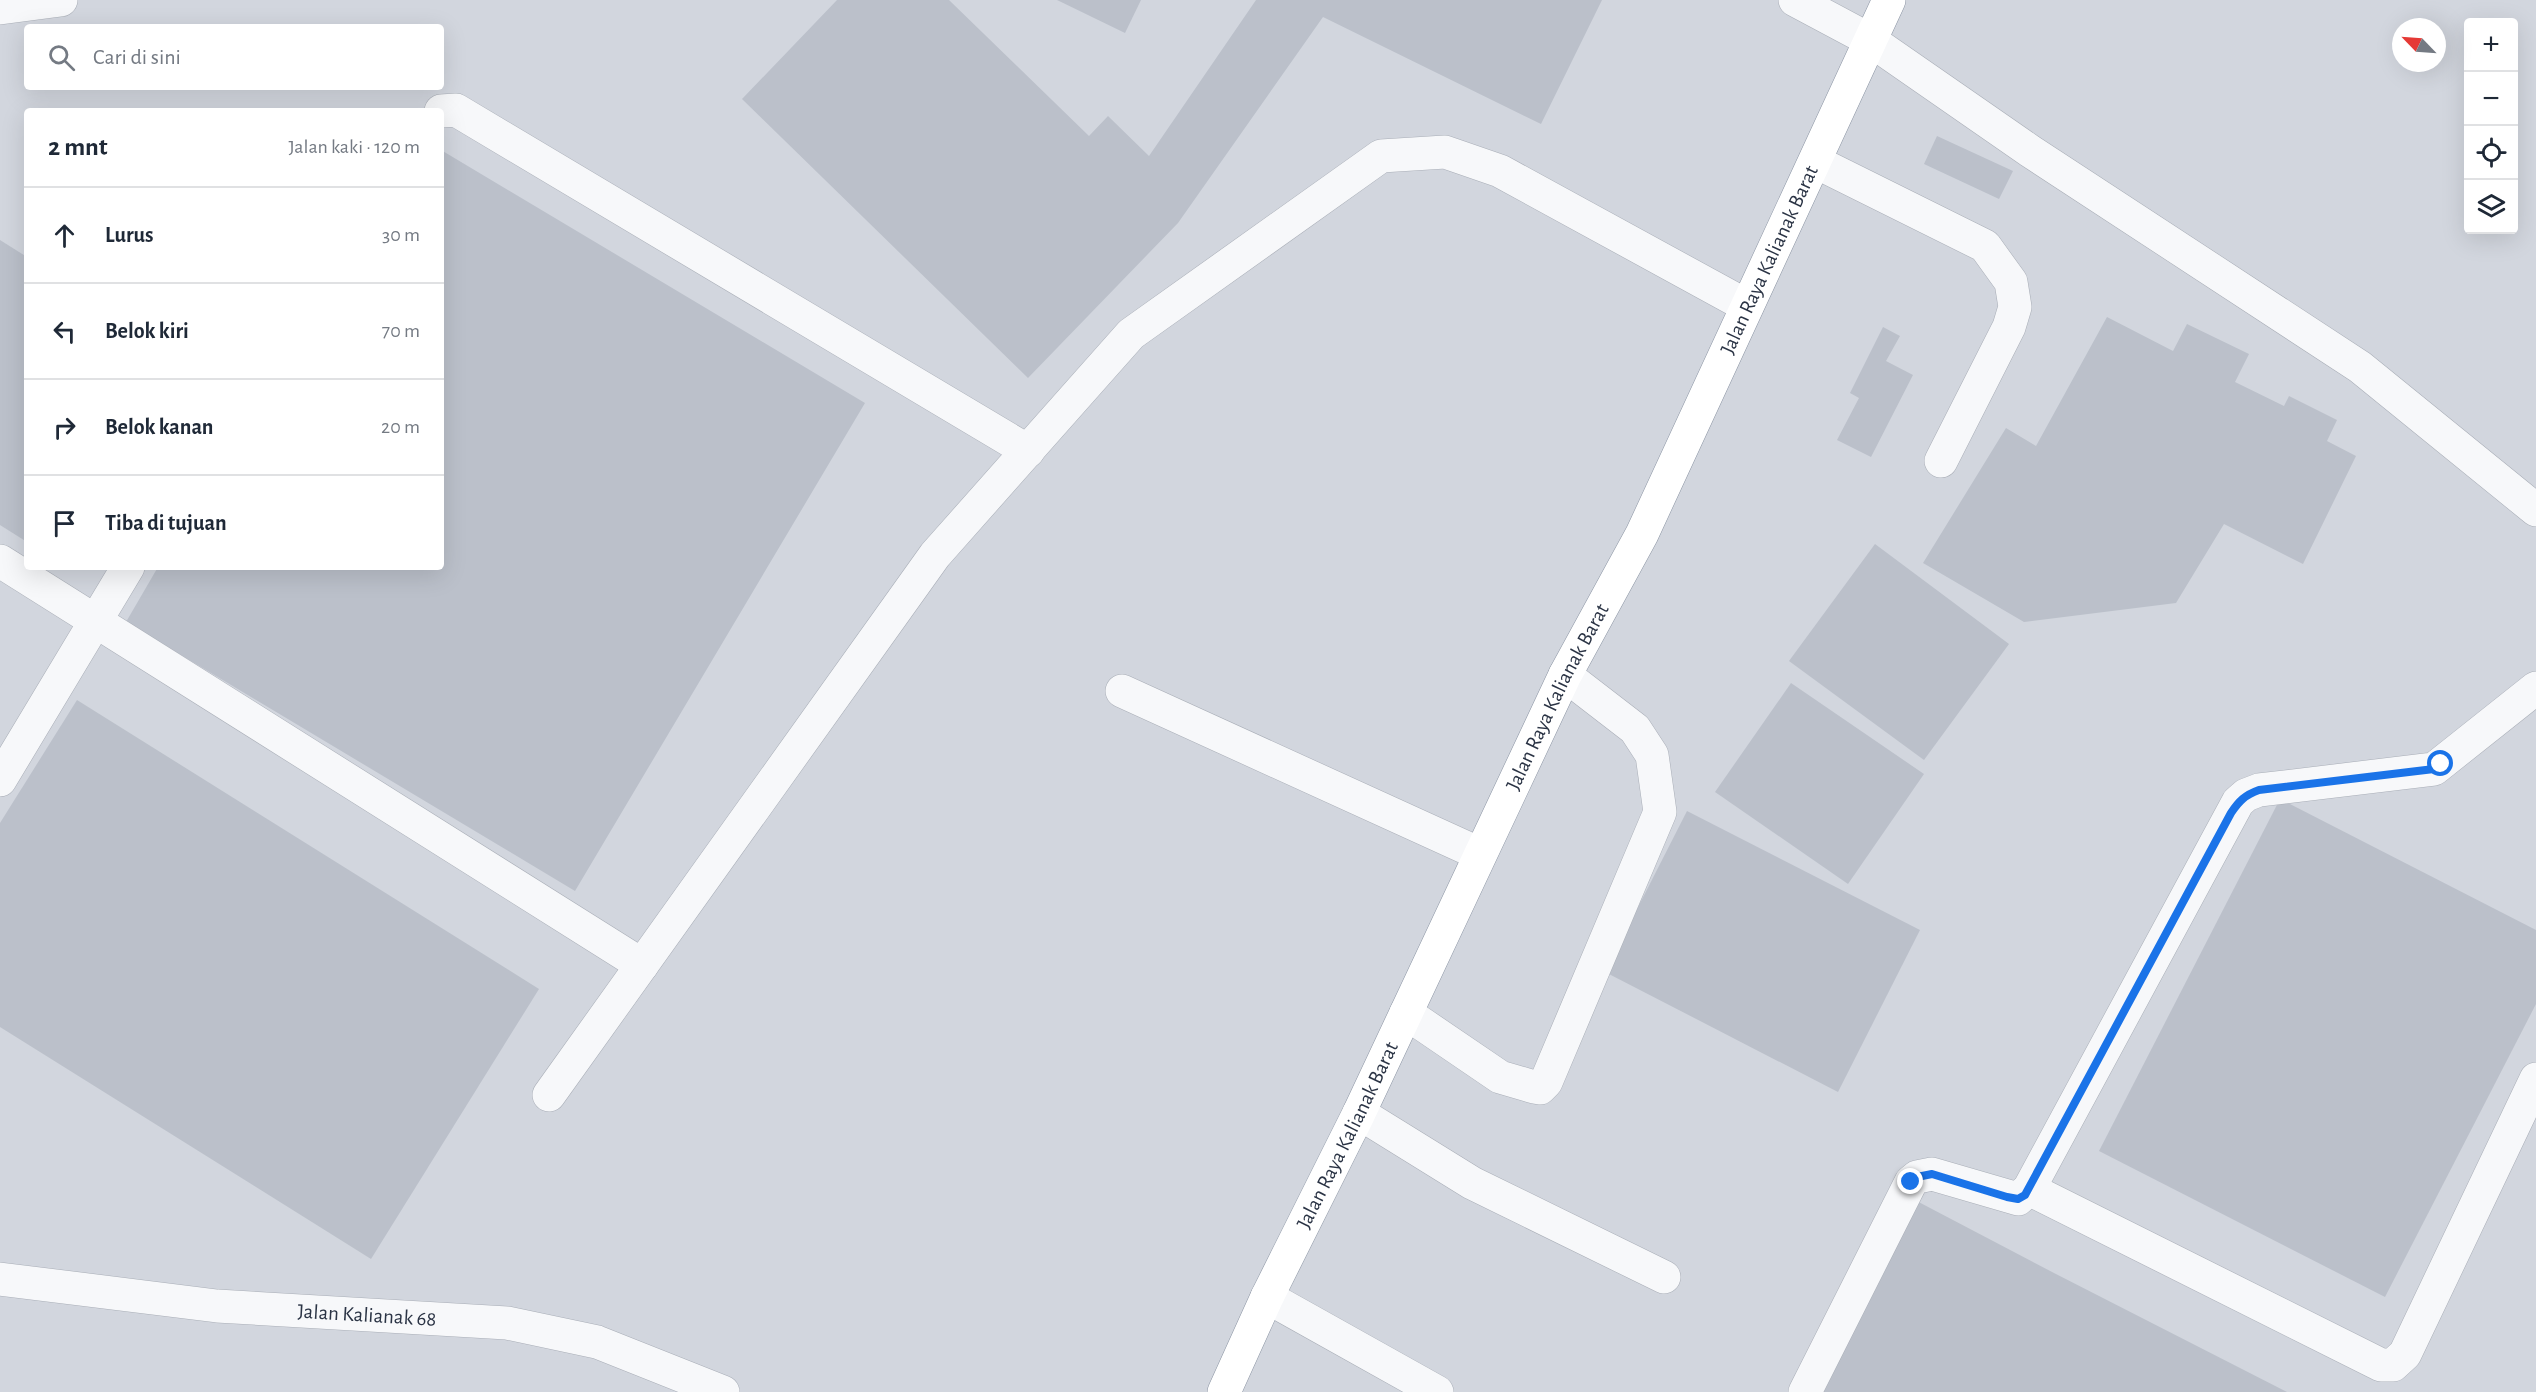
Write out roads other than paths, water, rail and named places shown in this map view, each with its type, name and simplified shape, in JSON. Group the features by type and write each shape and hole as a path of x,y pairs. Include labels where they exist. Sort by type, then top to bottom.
{"highway":[{"name":"Jalan Raya Kalianak Barat","path":"1224,1392 1267,1296 1359,1113 1565,675 1642,534 1889,0"}],"lane":[{"path":"0,8 61,0"},
{"path":"1795,0 1870,40 2030,151 2360,367 2536,510"},
{"path":"444,111 456,110 1028,451"},
{"path":"549,1095 935,555 1131,334 1381,156 1445,152 1500,171 1747,306"},
{"path":"1816,162 1985,246 2011,282 2015,307 2008,327 1941,461"},
{"path":"0,561 642,964"},
{"path":"0,780 126,570"},
{"path":"1406,1013 1500,1077 1540,1088 1546,1082 1660,812 1652,755 1635,729 1565,675"},
{"path":"1805,1392 1911,1182 1917,1177 1932,1174 2018,1199 2030,1189 2238,802 2246,795 2259,790 2434,769 2536,688"},
{"path":"1122,691 1480,854"},
{"path":"2030,1189 2381,1365 2393,1365 2405,1354 2536,1078"},
{"path":"1359,1113 1472,1183 1664,1277"},
{"name":"Jalan Kalianak 68","path":"0,1279 217,1306 507,1323 597,1342 723,1392"},
{"path":"1267,1296 1437,1392"}]}
